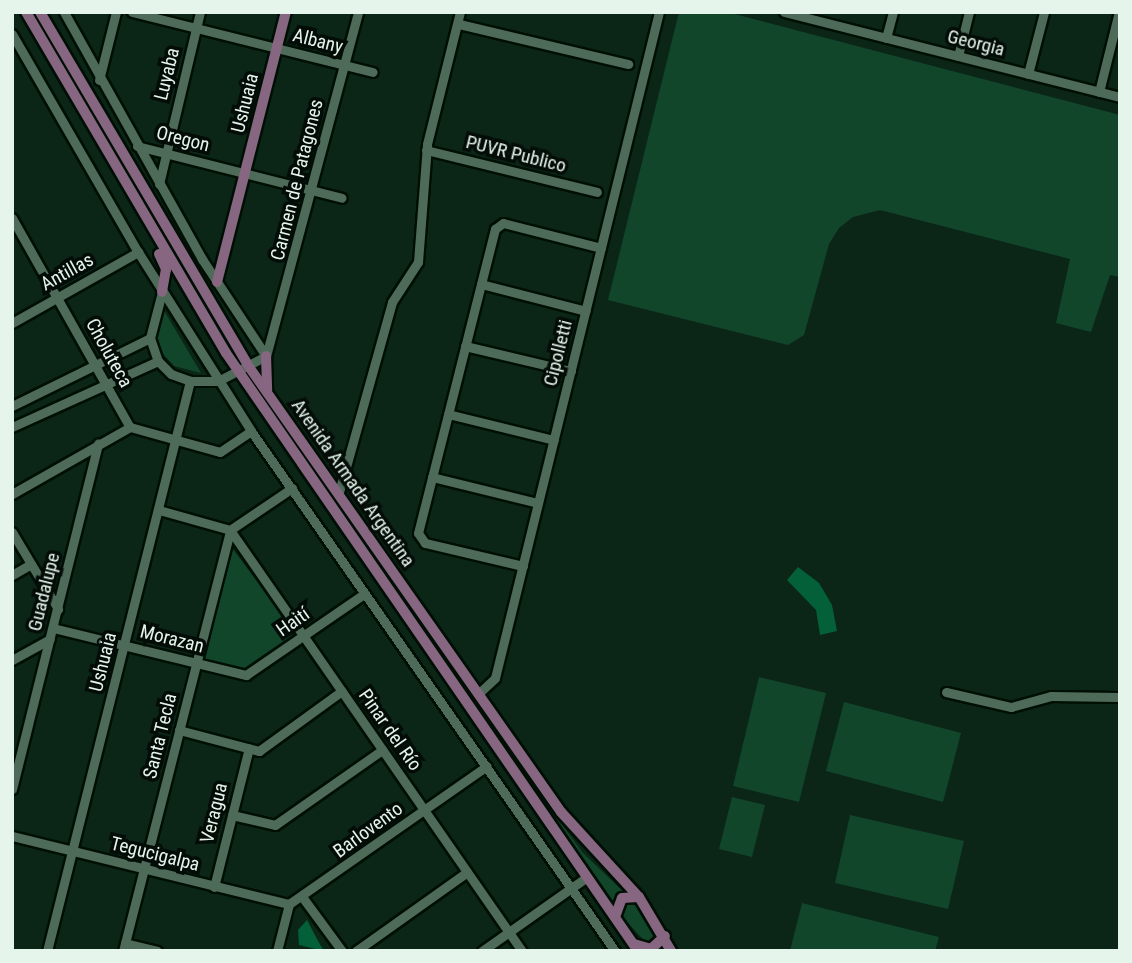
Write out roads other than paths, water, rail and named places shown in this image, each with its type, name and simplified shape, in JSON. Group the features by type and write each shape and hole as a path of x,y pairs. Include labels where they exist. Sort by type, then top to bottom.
{"main road":[{"name":"Avenida Armada Argentina","path":"26,12 136,204 243,367 636,948"},
{"name":"Avenida Armada Argentina","path":"40,12 243,367 267,390 577,833 639,897 665,936 671,951"},
{"name":"Ushuaia","path":"217,282 286,12"},
{"path":"136,204 165,264 162,292"},
{"path":"266,356 267,390"},
{"path":"615,917 618,900 639,897"},
{"path":"636,948 647,950 665,936"}],"street":[{"path":"64,12 99,80 159,184 217,282 266,356 218,381 190,381 158,360 150,338 162,292"},
{"path":"99,80 116,12"},
{"name":"Albany","path":"132,12 373,72"},
{"name":"Luyaba","path":"159,184 200,12"},
{"name":"Carmen de Patagones","path":"266,356 313,191 358,12"},
{"path":"339,492 392,302 418,262 426,150 460,12"},
{"name":"Cipolletti","path":"478,694 495,678 659,12"},
{"name":"Georgia","path":"784,12 817,16 886,38 1120,97"},
{"path":"886,38 893,12"},
{"path":"958,56 969,12"},
{"path":"1028,74 1044,12"},
{"path":"1099,92 1119,12"},
{"path":"458,24 628,64"},
{"path":"12,34 138,252 218,381 615,951"},
{"name":"Oregon","path":"137,146 342,198"},
{"name":"PUVR Publico","path":"426,150 597,192"},
{"name":"Choluteca","path":"12,218 98,366 130,427"},
{"path":"523,566 419,539 432,477 495,229 503,223 601,248"},
{"path":"12,241 22,235"},
{"name":"Antillas","path":"12,323 138,252"},
{"path":"481,284 586,311"},
{"path":"12,406 98,366 150,338"},
{"path":"465,346 571,372"},
{"path":"12,427 158,360"},
{"name":"Ushuaia","path":"47,951 190,381"},
{"path":"448,414 554,440"},
{"path":"12,494 130,427 217,452 251,431"},
{"name":"Guadalupe","path":"12,789 98,444"},
{"path":"432,477 538,503"},
{"path":"159,510 230,530 292,488"},
{"name":"Pinar del Río","path":"230,530 522,951"},
{"name":"Santa Tecla","path":"124,947 230,530"},
{"path":"12,532 58,609"},
{"path":"12,575 31,564"},
{"name":"Haití","path":"242,675 364,594"},
{"name":"Morazan","path":"53,628 242,675"},
{"path":"12,660 50,639"},
{"path":"179,730 259,751 342,691"},
{"path":"946,692 1011,707 1051,696 1118,697"},
{"name":"Veragua","path":"214,887 249,748"},
{"path":"232,815 275,825 383,750"},
{"name":"Barlovento","path":"289,904 303,898 486,766"},
{"name":"Tegucigalpa","path":"13,835 289,904"},
{"path":"356,951 467,872"},
{"path":"482,951 587,877"},
{"path":"303,898 342,951"},
{"path":"277,951 289,904"},
{"path":"124,947 157,951"}]}
